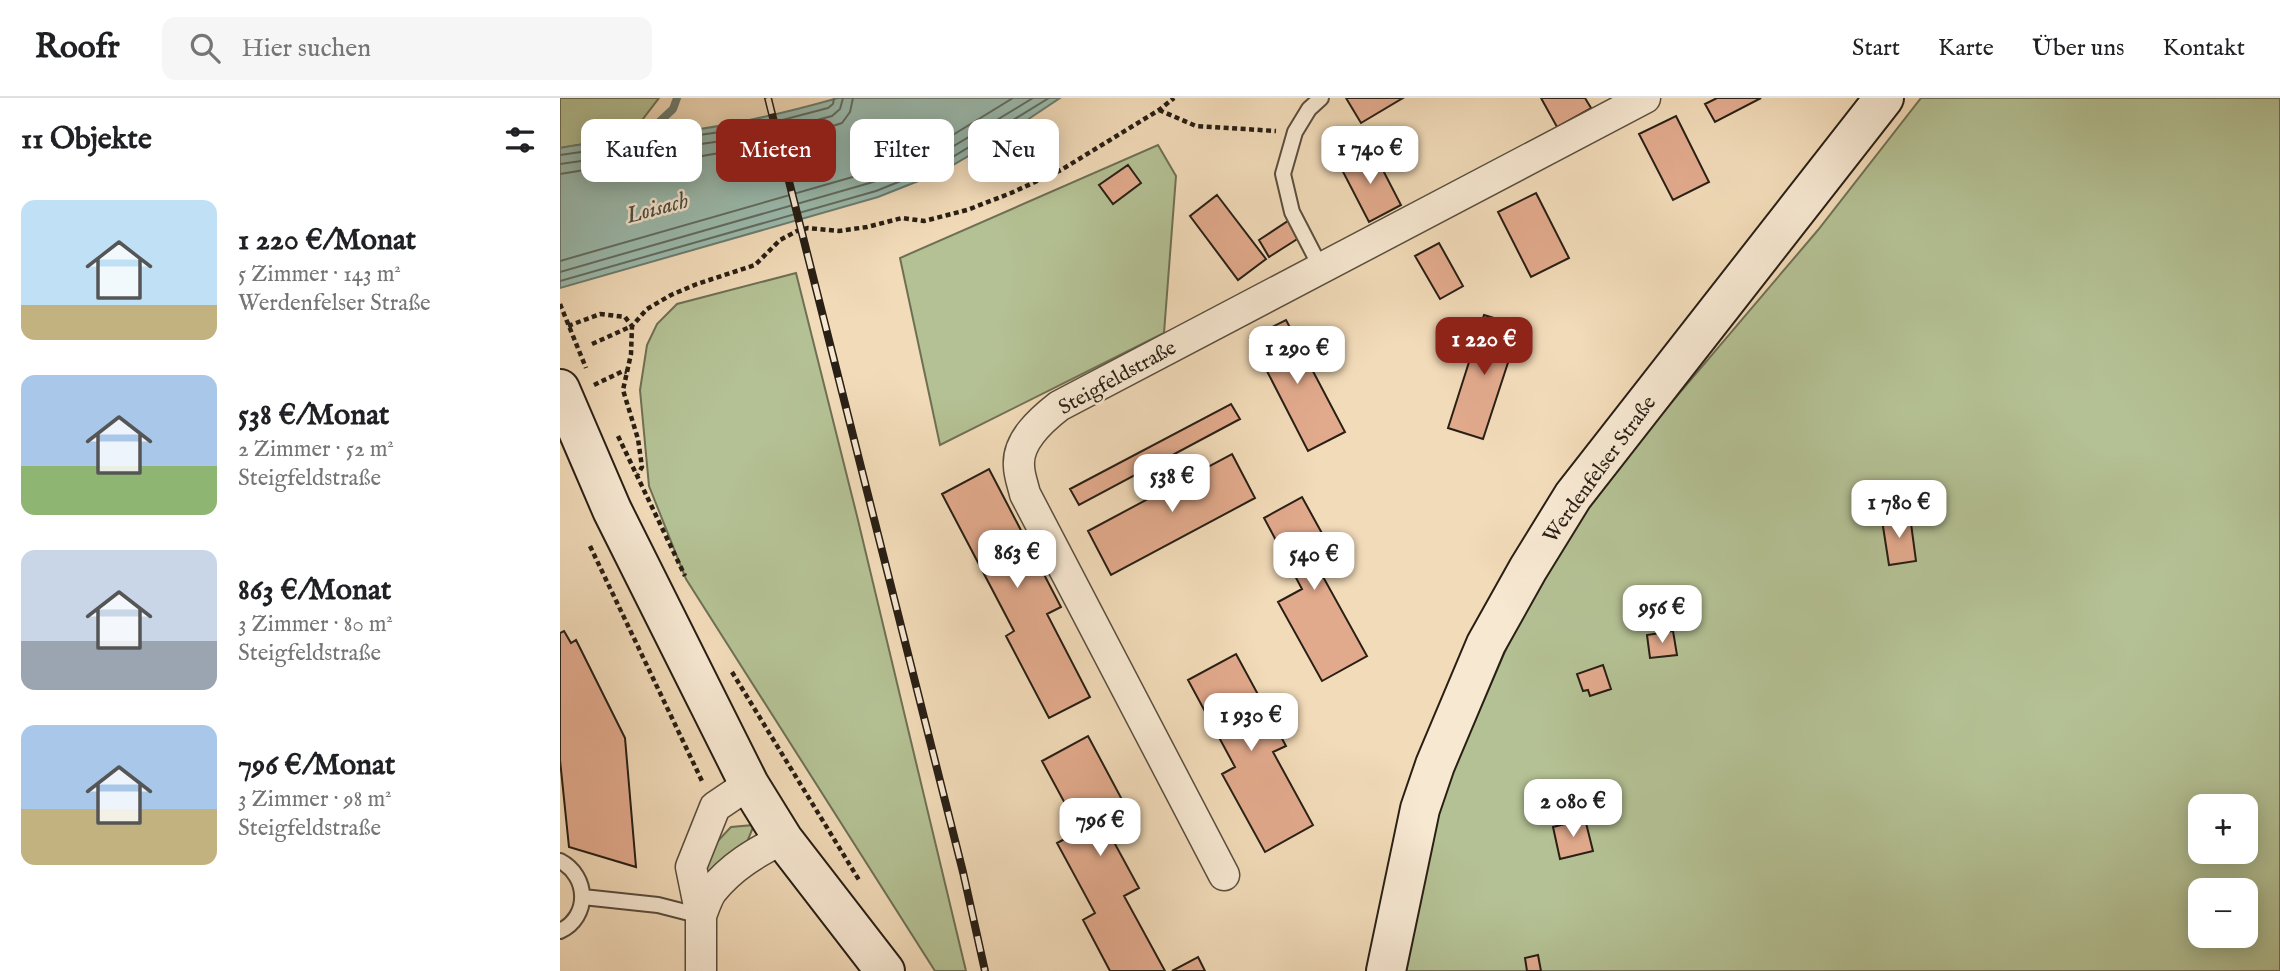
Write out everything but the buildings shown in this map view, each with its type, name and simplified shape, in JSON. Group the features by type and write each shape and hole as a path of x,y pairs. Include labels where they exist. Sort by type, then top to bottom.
{"street":[{"name":"Steigfeldstraße","path":"1224,875 1025,494 1018,464 1025,442 1039,422 1059,407 1645,98"},
{"name":"Werdenfelser Straße","path":"1386,971 1420,809 1434,765 1486,644 1522,579 1573,496 1884,98"},
{"path":"576,387 612,510 749,783 783,839 885,971"},
{"path":"701,971 701,916 691,867 715,807 749,783"},
{"path":"701,916 710,893 736,867 783,839"}],"lane":[{"path":"1321,98 1309,108 1295,132 1283,174 1292,212 1321,268"},
{"path":"560,861 574,871 583,897 581,909 574,920 560,931"},
{"path":"583,897 658,905 701,916"}],"path":[{"path":"592,344 632,326 647,309 671,295 755,265 780,240 797,231 808,228 839,231 902,218 924,221 967,210 1061,170 1174,98"},
{"path":"1159,110 1196,127 1295,132"},
{"path":"560,304 568,326 600,314 625,317 632,326 633,344 623,390 638,439 642,467 638,474 687,581"},
{"path":"576,387 622,371 627,372"},
{"path":"588,540 715,807"},
{"path":"727,663 859,880"}],"green space":[{"path":"560,98 659,98 643,119 581,119 581,145 560,148"},
{"path":"1921,98 2280,98 2280,971 1400,971 1421,862 1446,787 1524,608 1592,496 1818,230"},
{"path":"1158,145 1176,176 1164,333 940,445 900,258"},
{"path":"796,273 966,971 935,971 686,579 649,486 640,390 647,345 657,324 677,304"},
{"path":"754,825 745,847 709,880 706,864 713,846 731,827"}],"water":[{"name":"Loisach","path":"838,98 1060,98 1028,119 968,119 968,156 954,164 954,119 850,119 850,182 916,182 878,197 560,288 560,148 581,144 581,182 702,182 702,128 716,126 716,182 836,182 836,119 754,119"}],"waterway":[{"path":"662,119 673,109 677,98"}],"railway":[{"path":"768,98 963,872 985,971"}]}
